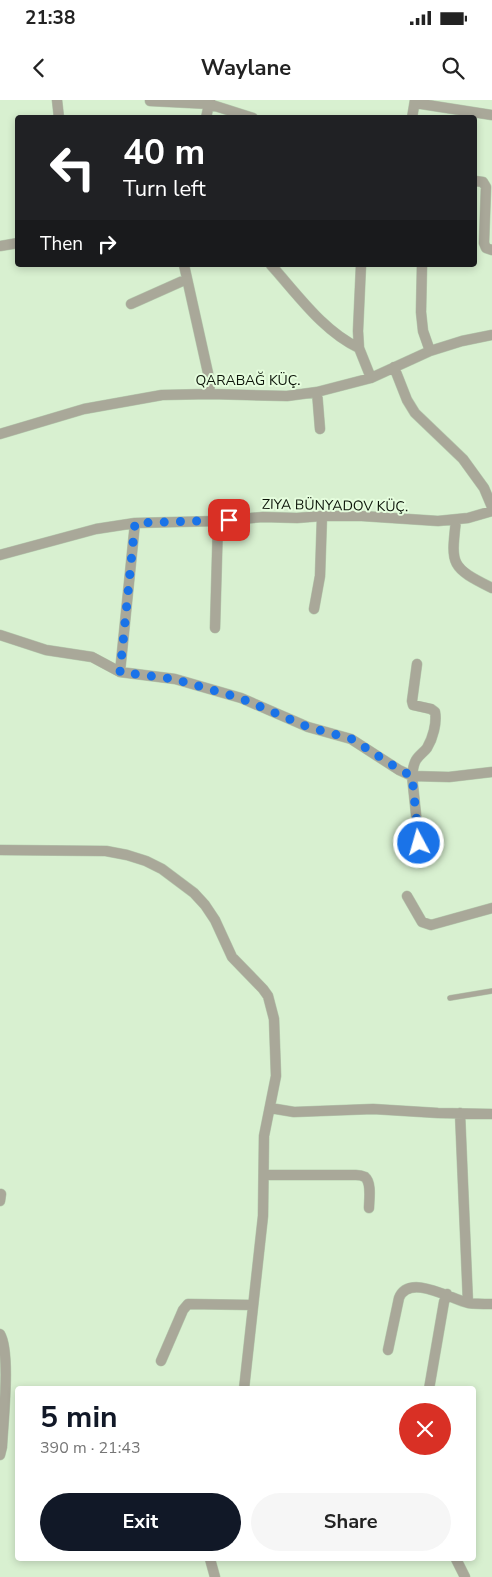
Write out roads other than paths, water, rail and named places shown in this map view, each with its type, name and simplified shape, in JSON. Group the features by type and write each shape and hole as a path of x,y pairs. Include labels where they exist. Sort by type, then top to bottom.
{"street":[{"path":"57,100 59,115"},
{"path":"150,101 209,102 245,115"},
{"path":"207,115 209,102"},
{"path":"413,115 415,102 492,115"},
{"path":"477,180 483,182 486,187 484,243 486,248 492,250"},
{"path":"0,246 15,244"},
{"path":"184,267 208,373 210,394"},
{"path":"273,267 334,333 345,342 359,348"},
{"path":"361,267 359,348 371,378"},
{"path":"422,267 421,312 423,332 430,351"},
{"path":"132,304 187,280"},
{"name":"QARABAĞ KÜÇ.","path":"0,434 117,402 162,395 287,396 318,392 371,378 430,351 462,341 492,335"},
{"path":"394,368 406,400 415,413 463,458 484,488 492,507"},
{"path":"318,392 320,430"},
{"name":"ZIYA BÜNYADOV KÜÇ.","path":"0,555 96,529 135,523 322,516 362,516 438,521 456,520 492,511"},
{"path":"314,609 320,576 322,516"},
{"path":"456,520 454,560 459,568 473,579 492,588"},
{"path":"215,628 218,521"},
{"path":"120,672 135,523"},
{"path":"0,635 46,650 92,657 120,672 174,679 240,698 308,727 352,739 412,776 449,777 492,772"},
{"path":"417,664 413,705 431,709 435,712 436,717 433,735 426,749 417,757 413,765 412,776 419,843"},
{"path":"0,850 106,851 127,855 162,868 194,893 205,905 215,920 232,957 263,989 272,1006 276,1076 264,1136 263,1216 244,1386"},
{"path":"407,896 422,922 431,925 492,908"},
{"path":"270,1108 294,1112 373,1109 492,1114"},
{"path":"460,1113 468,1303"},
{"path":"264,1176 364,1176 369,1189 369,1208"},
{"path":"388,1350 402,1292 407,1289 415,1288 447,1294 468,1303 492,1304"},
{"path":"430,1386 447,1294"},
{"path":"161,1361 188,1304 254,1305"},
{"path":"0,1334 5,1351 2,1447 0,1455"},
{"path":"211,1561 216,1577"},
{"path":"457,1561 465,1577"}],"lane":[{"path":"450,998 492,991"}]}
